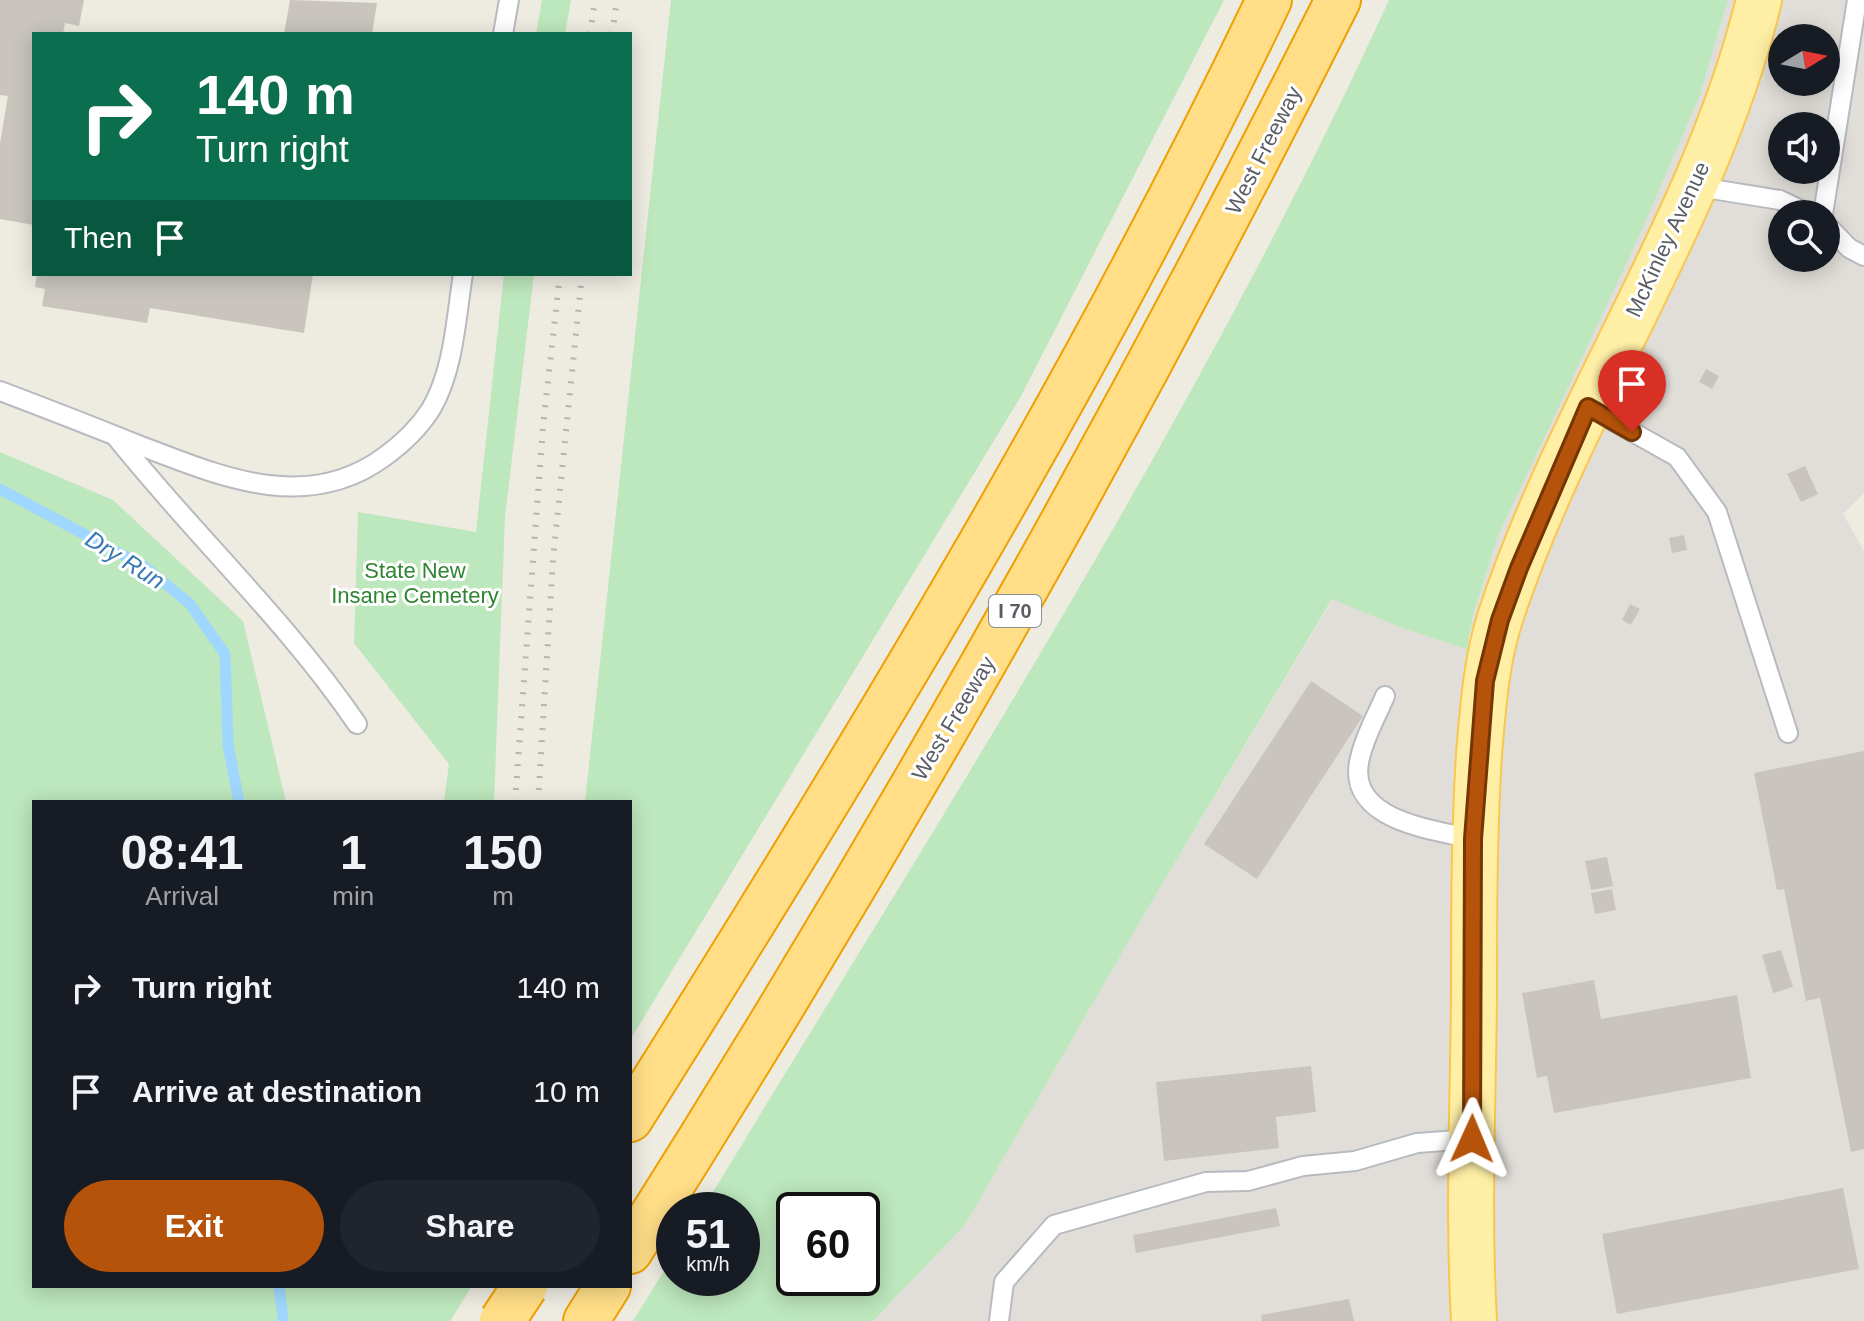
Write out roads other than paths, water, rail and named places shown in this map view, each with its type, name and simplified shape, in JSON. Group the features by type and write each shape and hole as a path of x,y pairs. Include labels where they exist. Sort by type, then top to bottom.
{"highway":[{"path":"632,1116 894,695 1131,272 1269,0"},
{"name":"West Freeway","path":"632,1248 978,679 1215,245 1338,0"},
{"path":"502,1321 524,1288"},
{"path":"586,1321 607,1288"}],"main road":[{"name":"McKinley Avenue","path":"1474,1321 1473,839 1485,681 1500,620 1588,407 1693,186 1748,48 1759,0"}],"lane":[{"path":"503,32 509,0"},
{"path":"1825,200 1857,0"},
{"path":"1693,186 1780,200"},
{"path":"1840,239 1864,256"},
{"path":"0,391 220,477 273,488 322,486 367,469 403,443 431,409 447,371 463,276"},
{"path":"1588,407 1677,457 1717,512 1788,733"},
{"path":"114,435 174,510 324,675 357,724"},
{"path":"1385,696 1360,756 1359,777 1369,800 1390,819 1473,839"},
{"path":"999,1321 1004,1282 1054,1225 1206,1182 1248,1181 1303,1166 1355,1161 1417,1143 1472,1139"}],"waterway":[{"name":"Dry Run","path":"0,489 145,567 190,604 225,654 228,745 239,800"},
{"name":"Dry Run","path":"279,1288 283,1319"}],"railway":[{"path":"590,32 595,0"},
{"path":"612,32 617,0"},
{"path":"515,800 543,426 560,276"},
{"path":"538,800 553,559 582,276"},
{"path":"502,1288 502,1321"},
{"path":"523,1288 523,1321"}],"park label":[{"name":"State New Insane Cemetery","path":"415,582"}]}
